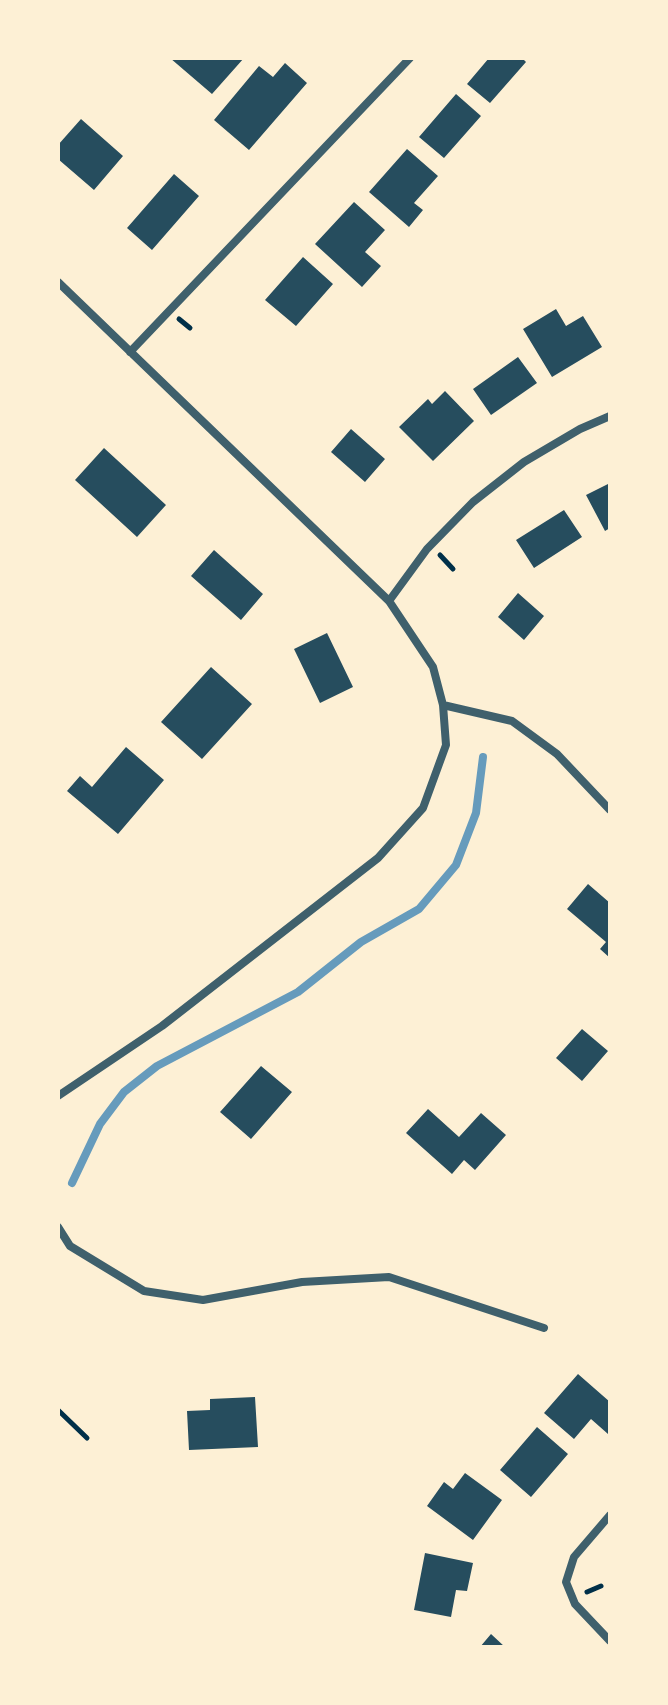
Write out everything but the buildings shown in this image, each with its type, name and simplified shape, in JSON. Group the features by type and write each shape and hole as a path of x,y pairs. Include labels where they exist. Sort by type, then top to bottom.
{"street":[{"path":"130,352 410,58"},
{"path":"58,282 389,601 433,667 443,705 446,745 423,808 378,858 162,1026 58,1096"},
{"path":"389,601 427,549 473,502 524,462 580,429 610,416"},
{"path":"443,705 512,721 557,754 610,810"},
{"path":"58,1227 70,1246 144,1291 203,1300 302,1282 389,1277 544,1328"},
{"path":"610,1515 574,1557 566,1582 575,1604 610,1641"}],"path":[{"path":"58,1410 87,1438"},
{"path":"592,1589 601,1586"}],"waterway":[{"path":"72,1183 100,1124 124,1092 157,1066 298,992 361,942 419,909 456,865 476,813 483,757"}]}
